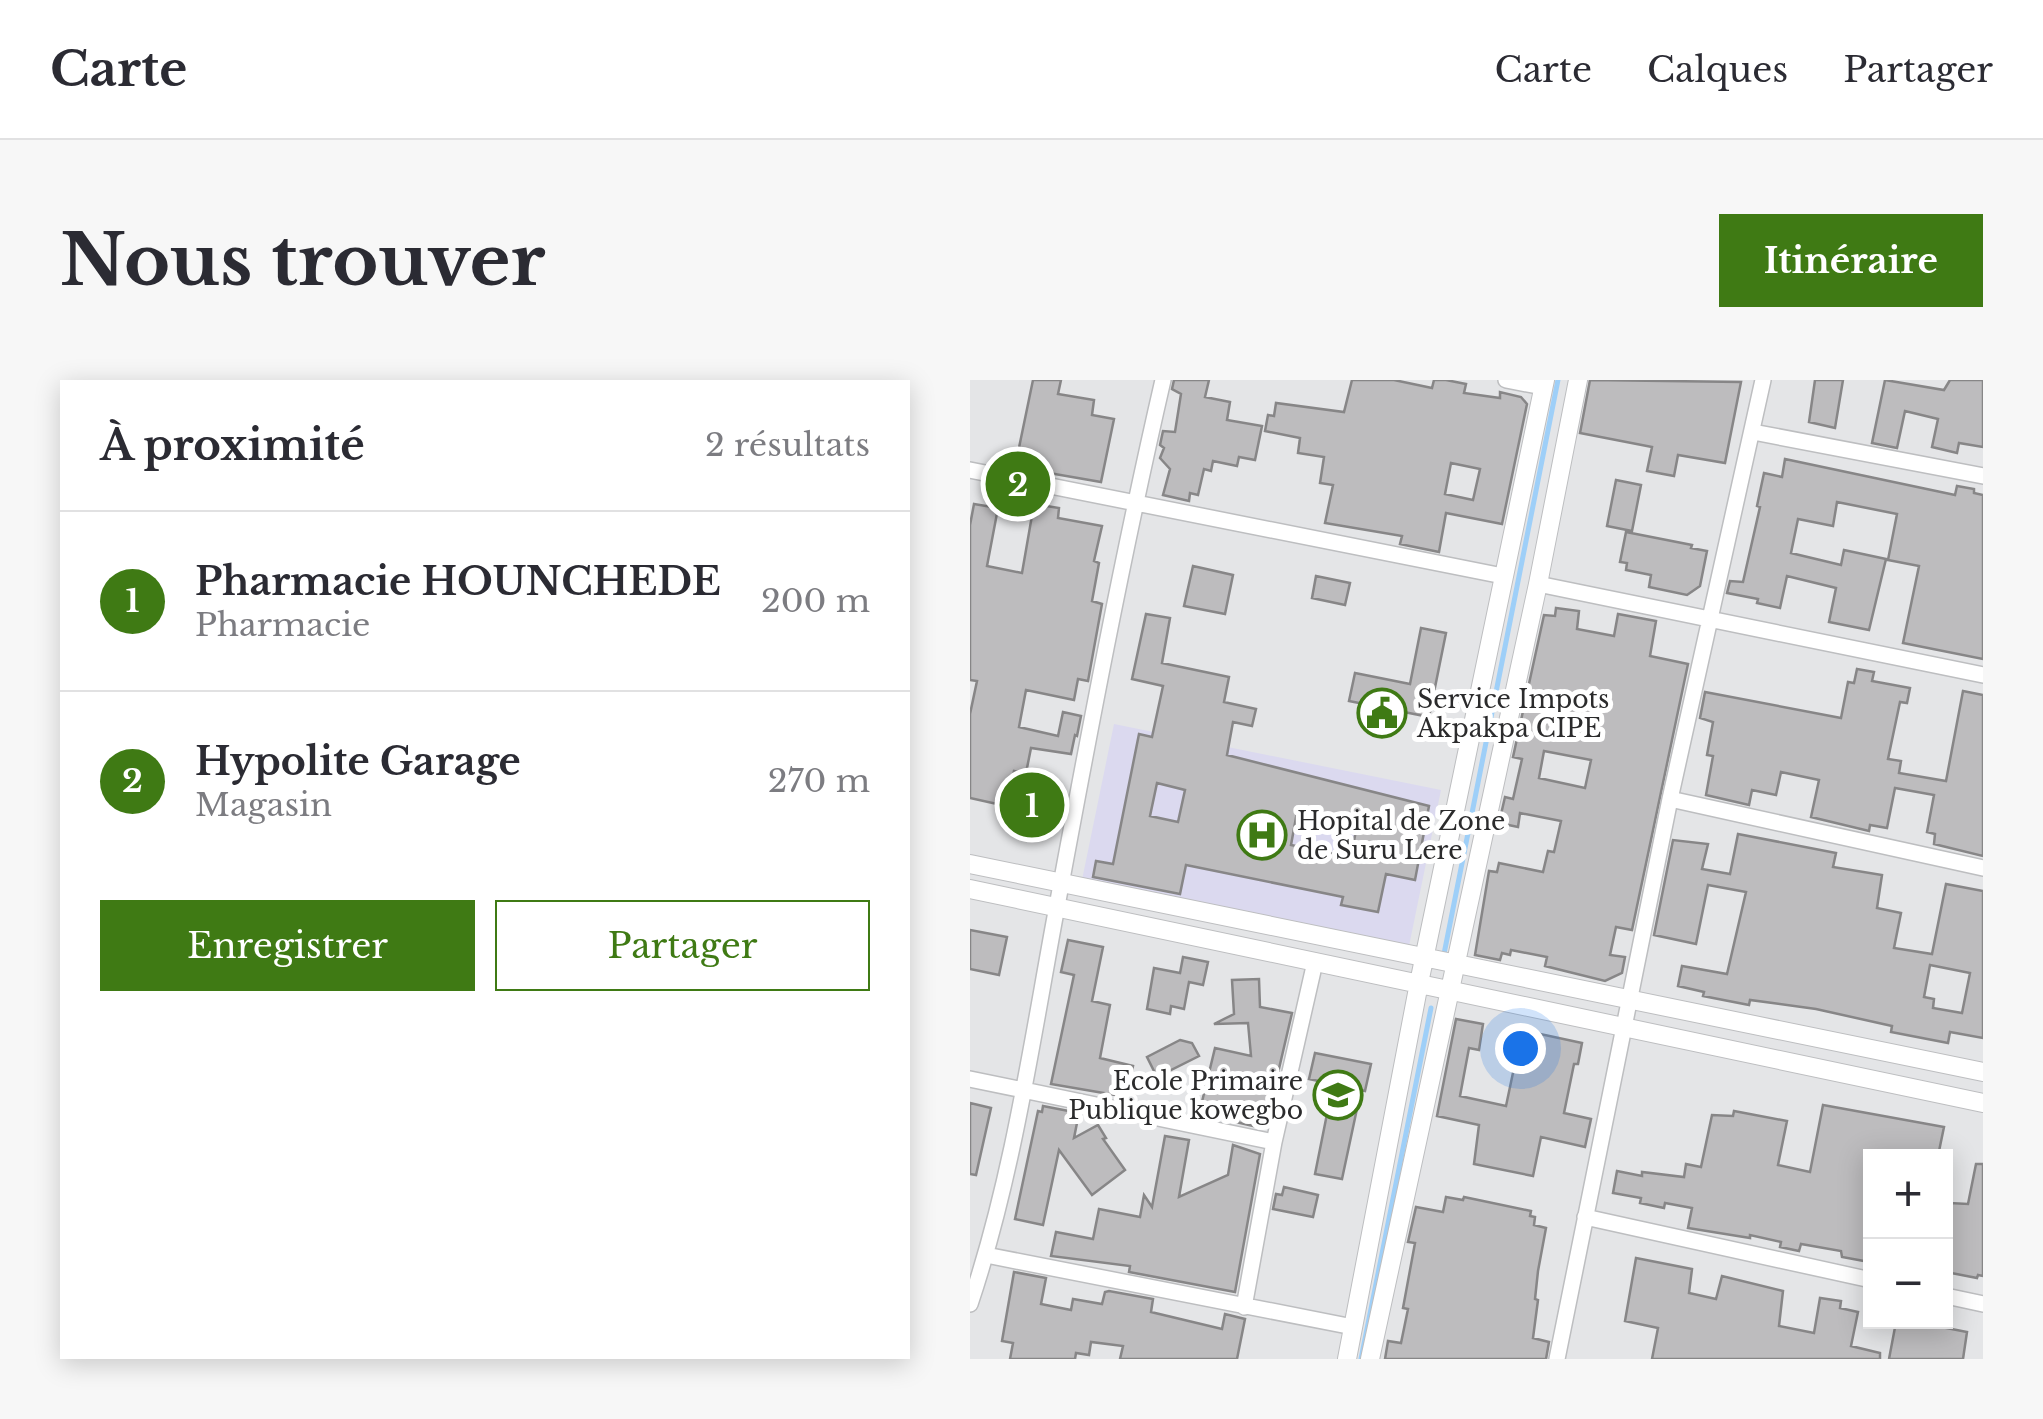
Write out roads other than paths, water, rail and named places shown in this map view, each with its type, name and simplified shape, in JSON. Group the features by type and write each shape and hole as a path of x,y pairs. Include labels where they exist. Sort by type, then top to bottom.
{"street":[{"path":"970,1304 986,1255 1024,1090 1135,501 1164,380"},
{"path":"1348,1359 1418,983 1544,384 1506,380"},
{"path":"1370,1359 1538,584 1578,380"},
{"path":"1557,1359 1670,799 1762,380"},
{"path":"1753,432 1983,476"},
{"path":"970,470 1503,576"},
{"path":"1538,584 1983,675"},
{"path":"1670,799 1983,868"},
{"path":"970,864 1983,1072"},
{"path":"970,889 1983,1104"},
{"path":"1244,1307 1274,1142 1315,962"},
{"path":"970,1079 1274,1142"},
{"path":"1585,1217 1863,1278"},
{"path":"986,1255 1353,1326"},
{"path":"1953,1298 1983,1304"}],"waterway":[{"path":"1444,954 1558,380"},
{"path":"1361,1359 1431,1008"}],"place":[{"name":"Hypolite Garage","path":"1018,484"},
{"name":"Service Impots Akpakpa CIPE","path":"1382,713"},
{"name":"Pharmacie HOUNCHEDE","path":"1032,805"},
{"name":"Hopital de Zone de Suru Lere","path":"1262,835"},
{"name":"Ecole Primaire Publique kowegbo","path":"1338,1095"}]}
